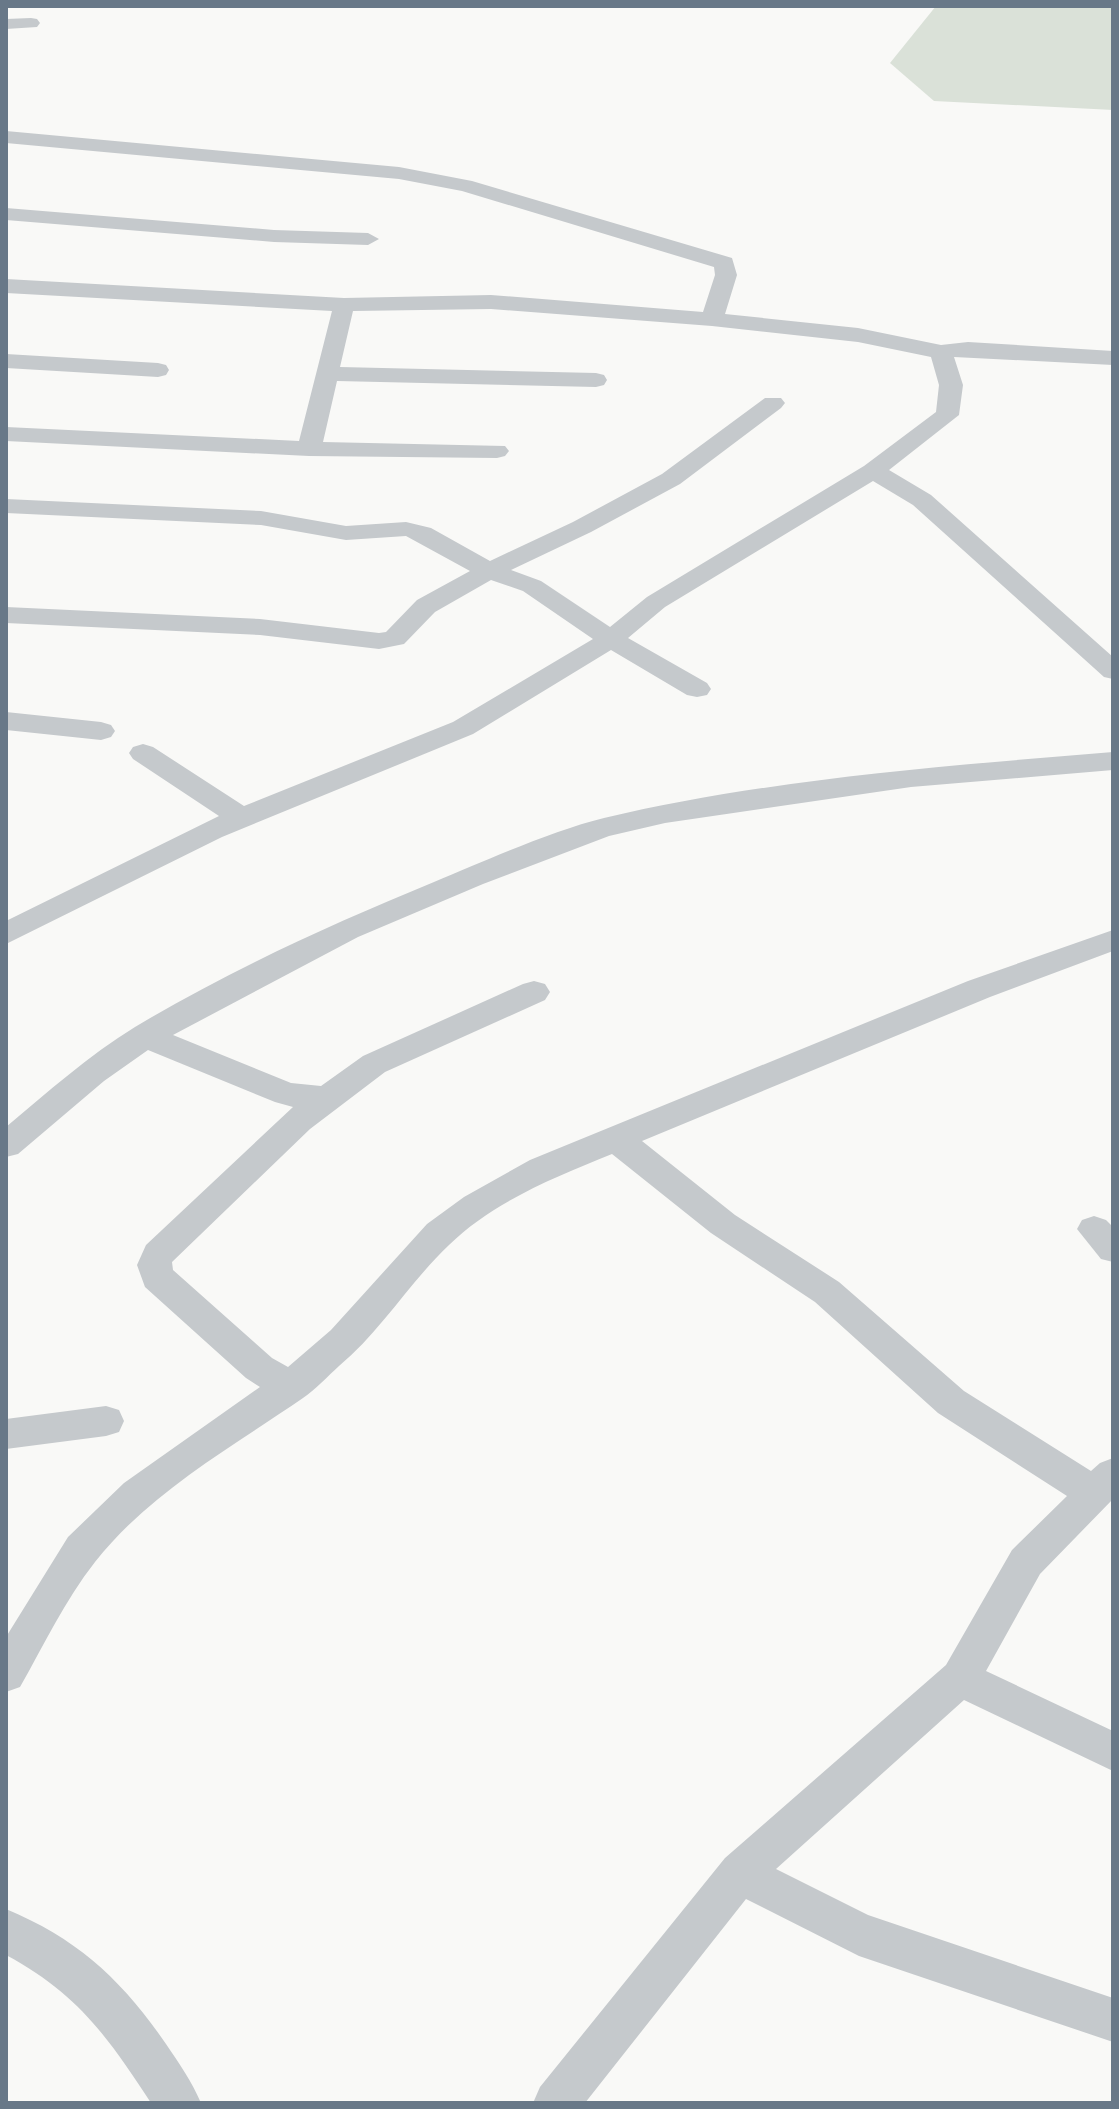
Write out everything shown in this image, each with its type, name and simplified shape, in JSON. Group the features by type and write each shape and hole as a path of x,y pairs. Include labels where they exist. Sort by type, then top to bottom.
{"street":[{"path":"6,24 31,23"},
{"path":"6,137 364,168 465,185 724,263 726,275 712,319"},
{"path":"6,214 274,236 368,239"},
{"path":"6,286 344,305 491,302 712,319 858,335 941,352 968,349 1113,358"},
{"path":"309,449 344,305"},
{"path":"6,934 242,818 450,735 611,639 656,602 873,471 947,415 951,385 941,352"},
{"path":"6,361 158,370"},
{"path":"326,374 596,380"},
{"path":"6,615 260,627 379,641 395,638 426,606 671,479 773,403"},
{"path":"6,434 309,449 497,451"},
{"path":"873,471 922,500 1113,671"},
{"path":"6,506 261,518 346,533 406,529 422,533 489,571 532,586 611,639 697,689"},
{"path":"6,721 101,731"},
{"path":"143,753 242,818"},
{"path":"6,1145 93,1073 145,1036 218,995 347,930 473,877 602,828 665,814 911,778 1113,761"},
{"path":"6,1674 82,1550 127,1505 171,1470 292,1387 338,1346 441,1231 481,1202 542,1169 979,989 1113,940"},
{"path":"292,1387 259,1368 157,1277 154,1265 166,1248 298,1120 374,1064 534,992"},
{"path":"145,1036 287,1094 328,1099"},
{"path":"556,2103 740,1873 960,1678 1026,1562 1104,1484 951,1402 827,1292 723,1224 617,1140"},
{"path":"6,1434 106,1421"},
{"path":"960,1678 1113,1752"},
{"path":"740,1873 859,1934 1113,2020"},
{"path":"6,1931 43,1950 93,1987 140,2046 178,2103"}],"shaded area":[{"path":"936,6 1113,6 1113,110 934,101 890,63"}]}
